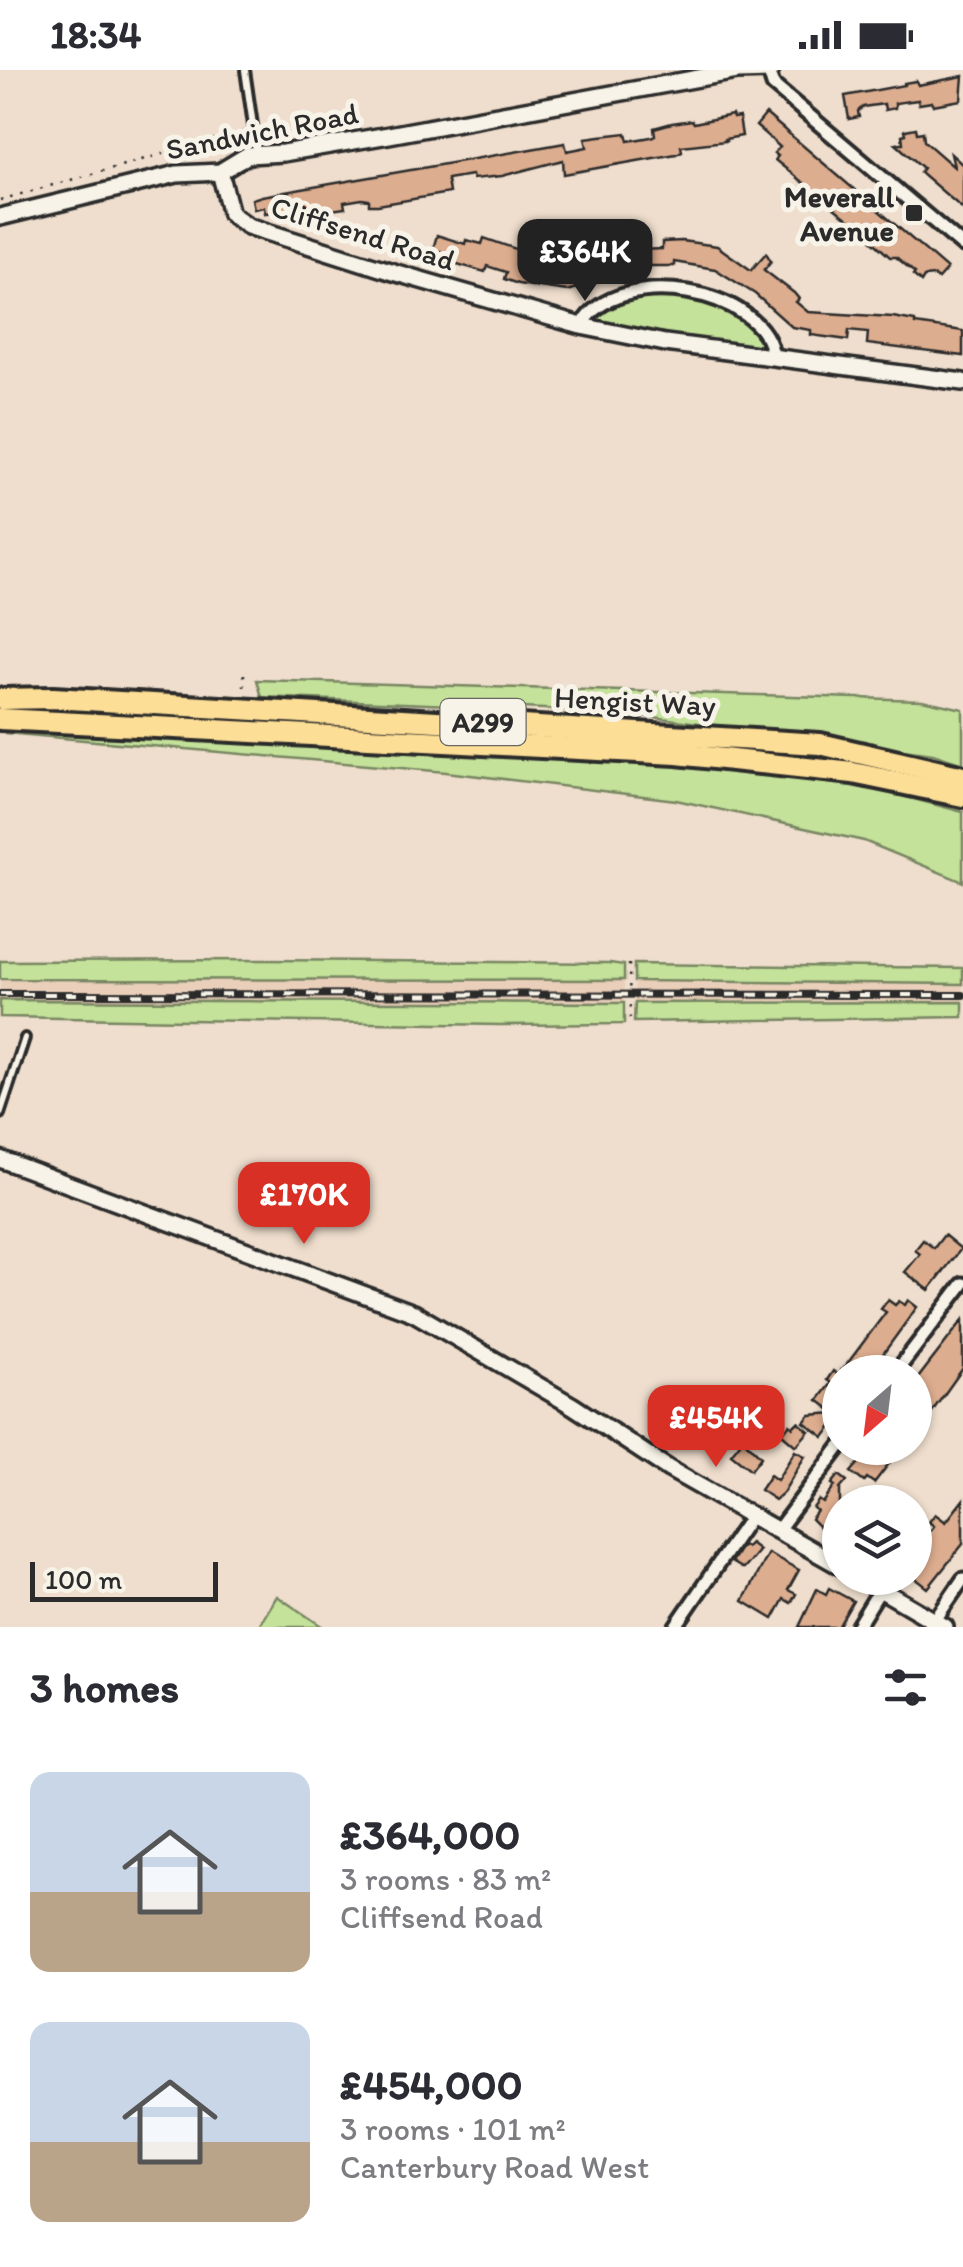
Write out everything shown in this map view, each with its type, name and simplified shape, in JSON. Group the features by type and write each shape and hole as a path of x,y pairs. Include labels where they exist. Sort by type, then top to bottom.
{"highway":[{"name":"Hengist Way","path":"0,700 53,698 245,708 820,744 963,777"},
{"name":"Hengist Way","path":"0,718 678,754 853,773 963,796"}],"street":[{"name":"Sandwich Road","path":"0,216 177,174 220,172 257,154 389,135 737,71 770,71"},
{"path":"770,71 773,84 963,246"},
{"name":"Cliffsend Road","path":"220,172 231,214 248,226 581,326 665,343 963,382"},
{"path":"581,326 588,314 602,304 627,294 656,288 685,291 713,298 757,326 772,345 773,357"},
{"path":"0,1159 414,1313 573,1406 670,1469 822,1556"},
{"path":"909,1355 963,1284"},
{"path":"777,1531 826,1465"},
{"path":"675,1627 751,1516"},
{"path":"893,1595 940,1623 963,1579"},
{"path":"857,1627 877,1595"}],"lane":[{"path":"244,70 257,154"},
{"path":"0,1114 25,1038"}],"path":[{"path":"0,200 253,129"},
{"path":"244,674 245,708"},
{"path":"629,964 630,1025"}],"shaded area":[{"path":"0,961 624,965 624,1024 0,1017"},
{"path":"634,964 963,968 963,1017 634,1022"}],"green space":[{"path":"644,295 693,299 726,309 752,329 760,346 596,321 598,312"},
{"path":"257,680 922,700 963,709 963,764 933,754 615,712 262,697"},
{"path":"3,724 651,763 857,784 963,812 963,882 864,841 676,800 446,772 6,733"},
{"path":"0,961 610,963 624,965 624,980 0,979"},
{"path":"634,964 963,968 963,984 634,981"},
{"path":"0,1000 624,1003 624,1024 0,1017"},
{"path":"963,1002 963,1017 634,1022 635,1003"},
{"path":"277,1596 323,1627 258,1627"}],"building":[{"path":"963,76 961,100 933,105 919,104 918,100 895,103 895,108 885,110 884,104 863,107 858,111 859,117 849,119 845,96"},
{"path":"766,114 947,269 938,279 924,277 921,282 896,257 890,257 775,160 778,156 774,153 780,147 756,126"},
{"path":"739,117 742,136 726,141 681,146 682,151 676,154 564,174 563,160 502,176 447,179 449,193 378,205 369,205 369,200 362,199 344,202 345,208 331,210 333,223 321,224 319,213 307,215 298,209 265,213 264,207 254,209 252,199 565,143 567,151 587,147 585,138 626,133 628,141 651,137 655,135 654,128 672,123"},
{"path":"916,128 917,133 923,132 924,141 954,167 951,154 963,165 963,209 920,172 923,168 896,144 903,143 905,130"},
{"path":"633,223 639,250 662,249 662,242 717,246 751,270 766,253 771,261 764,270 794,293 799,299 796,302 808,312 893,317 963,331 963,356 867,344 868,332 849,330 848,340 811,335 811,330 792,327 755,294 715,269 674,262 674,266 631,266 567,291 518,284 504,279 506,272 487,266 485,272 443,260 446,253 433,249 437,235 465,244 466,240 482,244 484,238 560,260 560,266 578,268 590,266 602,250 617,247 616,240 624,239"},
{"path":"944,1235 961,1249 929,1290 905,1272 920,1254 915,1250 923,1240 934,1248"},
{"path":"888,1300 905,1305 908,1300 917,1307 882,1355 854,1355 886,1312 881,1309"},
{"path":"963,1320 963,1368 932,1412 932,1360"},
{"path":"822,1414 822,1436 804,1422 810,1415"},
{"path":"798,1422 809,1431 796,1446 782,1434 790,1424 793,1427"},
{"path":"743,1439 761,1457 751,1470 731,1454"},
{"path":"795,1451 805,1456 775,1500 760,1490 770,1475 777,1480"},
{"path":"857,1465 888,1465 874,1483 867,1478 864,1482 851,1472"},
{"path":"839,1475 847,1481 844,1485 832,1484"},
{"path":"819,1500 822,1502 822,1530 811,1519"},
{"path":"963,1500 963,1544 932,1583 932,1518 935,1514 946,1522"},
{"path":"750,1543 759,1550 744,1568 731,1562 742,1545"},
{"path":"768,1553 799,1570 788,1590 796,1594 791,1603 784,1599 773,1619 743,1601"},
{"path":"817,1589 822,1595 842,1595 853,1601 838,1627 799,1627"}],"railway":[{"path":"0,994 963,995"}],"place":[{"name":"Meverall Avenue","path":"914,213"}]}
